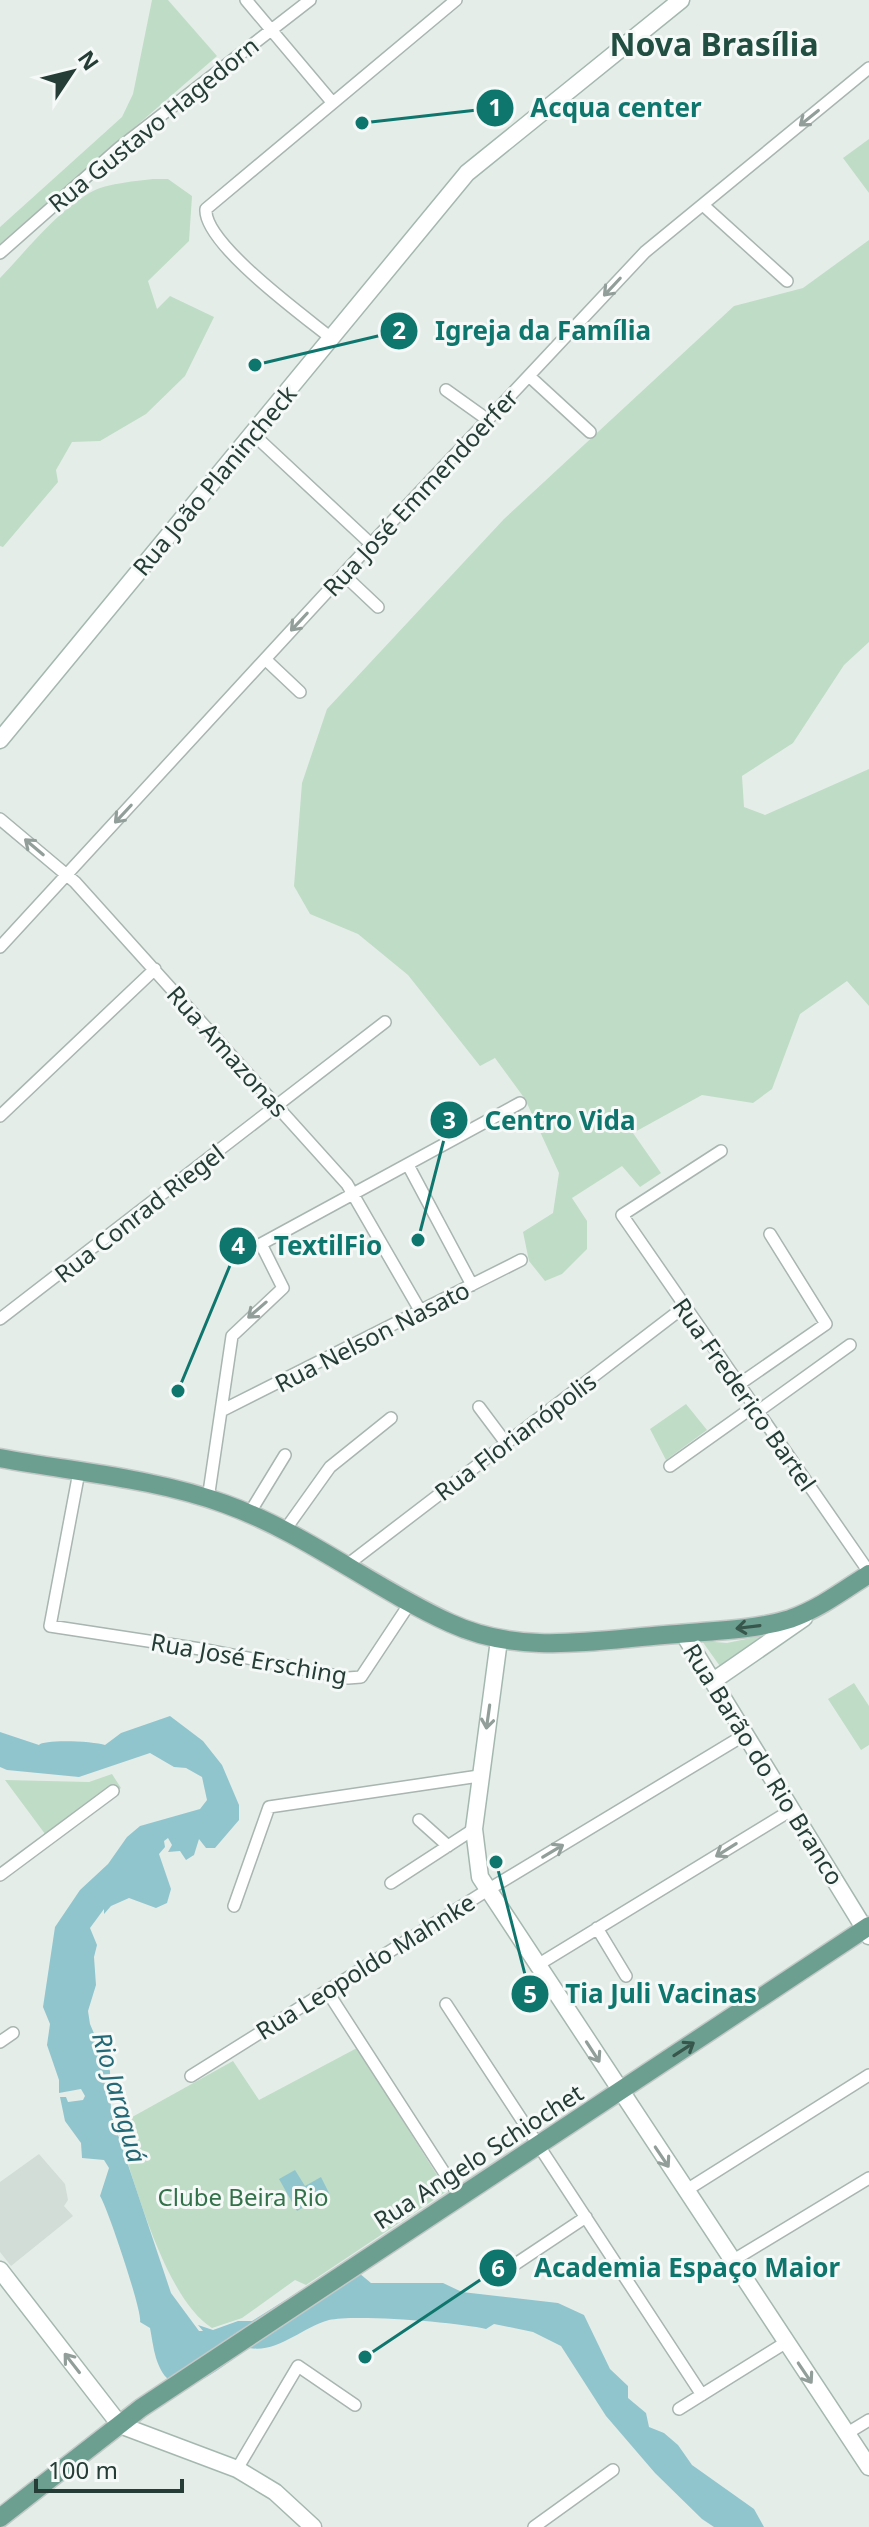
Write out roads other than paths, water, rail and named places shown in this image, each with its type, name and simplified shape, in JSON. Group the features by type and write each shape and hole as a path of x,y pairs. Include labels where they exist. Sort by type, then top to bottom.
{"main road":[{"path":"0,1458 165,1487 208,1499 285,1530 451,1624 499,1640 567,1644 759,1626 818,1607 869,1573"},
{"name":"Rua Angelo Schiochet","path":"0,2518 145,2406 868,1931"}],"street":[{"path":"246,0 332,102"},
{"name":"Rua Gustavo Hagedorn","path":"0,253 109,156 310,0"},
{"path":"331,338 252,274 224,243 204,214 213,200 456,0"},
{"name":"Rua João Planincheck","path":"0,740 475,165 681,0"},
{"name":"Rua José Emmendoerfer","path":"0,947 645,252 869,68"},
{"path":"703,205 787,281"},
{"path":"529,376 590,432"},
{"path":"446,390 488,420"},
{"path":"252,433 371,544"},
{"path":"343,574 378,607"},
{"path":"265,659 300,692"},
{"name":"Rua Amazonas","path":"0,819 67,875 355,1194 421,1312"},
{"path":"0,1116 155,969"},
{"name":"Rua Conrad Riegel","path":"0,1319 385,1022"},
{"path":"208,1499 232,1336 283,1288 261,1244 520,1103"},
{"name":"Rua Frederico Bartel","path":"721,1151 622,1215 869,1573"},
{"path":"408,1165 472,1285"},
{"path":"738,1385 826,1324 770,1234"},
{"name":"Rua Nelson Nasato","path":"223,1410 521,1260"},
{"name":"Rua Florianópolis","path":"347,1565 684,1307"},
{"path":"670,1466 850,1345"},
{"path":"479,1407 506,1443"},
{"path":"285,1530 330,1467 391,1418"},
{"path":"249,1514 285,1455"},
{"name":"Rua José Ersching","path":"79,1472 50,1626 207,1650 348,1678 361,1677 410,1603"},
{"path":"713,1681 818,1607"},
{"name":"Rua Barão do Rio Branco","path":"683,1633 868,1931"},
{"path":"499,1640 474,1829 480,1877 486,1891 869,2467"},
{"name":"Rua Leopoldo Mahnke","path":"191,2076 486,1891 746,1734"},
{"path":"234,1906 269,1807 479,1776"},
{"path":"0,1875 113,1791"},
{"path":"536,1966 793,1809"},
{"path":"419,1820 448,1846"},
{"path":"391,1883 474,1829"},
{"path":"597,1928 626,1976"},
{"path":"327,1991 460,2197"},
{"path":"446,2004 702,2395"},
{"path":"0,2042 13,2033"},
{"path":"685,2191 869,2075"},
{"path":"732,2261 869,2178"},
{"path":"508,2269 586,2217"},
{"path":"0,2270 120,2425 237,2469 275,2492 313,2527"},
{"path":"679,2409 785,2343"},
{"path":"237,2469 298,2366 355,2405"},
{"path":"846,2434 869,2420"},
{"path":"534,2527 613,2470"}],"water":[{"path":"170,1716 203,1741 222,1765 239,1805 239,1820 215,1848 206,1848 199,1839 194,1855 186,1860 180,1851 168,1852 172,1845 168,1838 164,1841 165,1847 159,1854 171,1889 167,1903 156,1908 129,1898 111,1906 104,1914 104,1909 90,1928 97,1945 94,1957 96,1985 88,2011 90,2024 110,2071 111,2114 171,2293 199,2331 203,2331 198,2325 213,2330 238,2321 252,2321 316,2281 359,2273 371,2283 443,2283 462,2292 558,2303 584,2315 610,2369 628,2386 628,2398 646,2413 649,2427 664,2433 678,2445 692,2465 754,2509 764,2527 714,2527 702,2519 655,2473 606,2416 561,2346 533,2332 494,2324 486,2329 407,2320 342,2318 319,2324 270,2347 249,2348 212,2374 186,2385 174,2383 164,2375 156,2358 150,2328 140,2322 124,2259 100,2196 109,2168 104,2160 82,2158 81,2143 65,2121 60,2097 66,2097 68,2102 83,2100 85,2096 81,2089 59,2093 59,2080 47,2045 50,2024 43,2007 55,1927 80,1890 108,1864 127,1837 140,1826 200,1809 207,1800 202,1777 186,1768 174,1767 150,1753 79,1777 7,1770 0,1767 0,1732 39,1745 69,1741 105,1745 121,1733"},
{"path":"295,2170 305,2186 321,2177 329,2193 297,2211 279,2179"}],"place":[{"name":"Acqua center","path":"362,123"},
{"name":"Igreja da Família","path":"255,365"},
{"name":"Centro Vida","path":"418,1240"},
{"name":"TextilFio","path":"178,1391"},
{"name":"Tia Juli Vacinas","path":"496,1862"},
{"name":"Academia Espaço Maior","path":"365,2357"}],"district":[{"name":"Nova Brasília","path":"714,43"}],"water label":[{"name":"Rio Jaraguá","path":"120,2097"}],"park label":[{"name":"Clube Beira Rio","path":"243,2196"}]}
